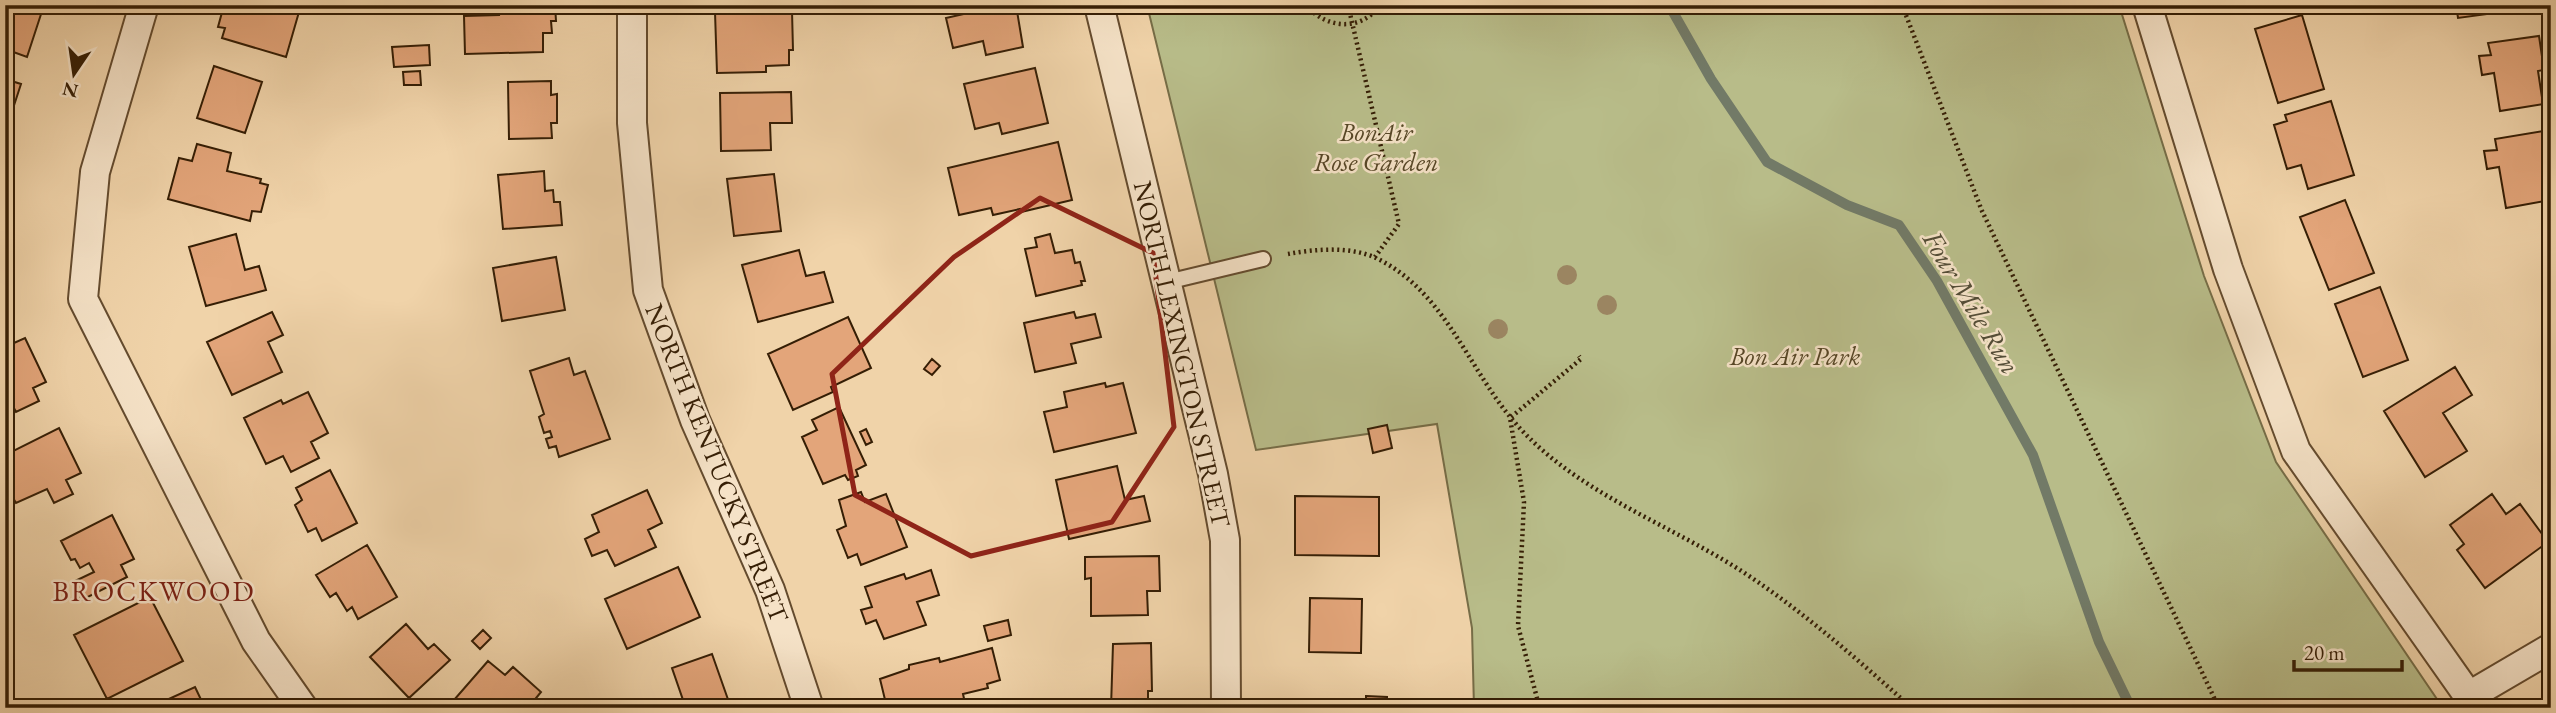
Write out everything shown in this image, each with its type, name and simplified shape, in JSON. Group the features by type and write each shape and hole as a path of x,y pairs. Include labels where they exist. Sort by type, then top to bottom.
{"street":[{"path":"144,5 95,172 83,299 256,641 303,708"},
{"name":"NORTH KENTUCKY STREET","path":"632,5 632,123 648,290 695,420 770,590 808,708"},
{"name":"NORTH LEXINGTON STREET","path":"1099,5 1213,474 1225,541 1226,708"},
{"path":"2147,5 2228,269 2296,451 2473,702 2551,648"}],"lane":[{"path":"1167,282 1263,259"}],"path":[{"path":"1209,10 1231,5"},
{"path":"1306,5 1326,22 1352,24 1366,19 1380,5"},
{"path":"1348,5 1399,224 1375,257"},
{"path":"1902,5 1987,224 2219,708"},
{"path":"1263,259 1319,248 1375,257 1413,284 1447,322 1510,418 1541,451 1586,483 1742,571 1788,603 1912,708"},
{"path":"1510,418 1581,359 1578,356"},
{"path":"1510,418 1524,502 1518,625 1537,698 1543,708"}],"highlighted area":[{"path":"1040,198 1153,253 1174,427 1112,522 971,556 855,495 832,374 954,257"}],"green space":[{"name":"Bon Air Park","path":"1147,5 2119,5 2204,276 2276,462 2443,708 1474,708 1472,628 1437,424 1256,450"}],"building":[{"path":"5,5 44,5 27,57 5,49"},
{"path":"224,5 301,5 286,57 222,38 225,28 218,27"},
{"path":"498,5 555,5 556,21 551,21 552,33 543,33 543,52 465,54 464,16 499,15"},
{"path":"831,5 863,5 863,13 831,14"},
{"path":"976,5 1016,5 1023,47 986,55 983,41 953,48 946,18 977,11"},
{"path":"2231,5 2260,5 2233,13"},
{"path":"2456,5 2540,5 2540,7 2458,18"},
{"path":"792,11 793,50 789,50 789,65 766,66 766,72 717,73 715,12"},
{"path":"2302,15 2324,89 2278,103 2255,29"},
{"path":"2539,36 2544,70 2538,71 2543,104 2500,111 2494,73 2482,75 2479,56 2491,55 2488,43"},
{"path":"429,45 430,65 394,67 392,47"},
{"path":"214,66 262,82 245,133 197,118"},
{"path":"1035,68 1048,123 1002,134 999,123 975,129 964,84"},
{"path":"420,71 421,85 404,85 403,72"},
{"path":"5,79 21,84 5,133"},
{"path":"551,81 551,95 557,94 557,123 551,123 552,138 509,139 508,82"},
{"path":"791,92 792,123 770,123 771,150 721,151 720,93"},
{"path":"2331,101 2354,175 2308,189 2301,165 2287,169 2274,125 2287,121 2285,115"},
{"path":"2544,131 2550,166 2544,167 2550,200 2506,208 2499,167 2487,169 2484,151 2497,150 2495,139"},
{"path":"1058,142 1072,200 1021,212 1020,209 993,215 991,208 959,215 948,168"},
{"path":"197,144 231,153 227,171 261,179 260,183 268,185 261,212 252,211 250,221 168,199 179,158 192,161"},
{"path":"544,171 545,191 553,190 554,202 560,202 562,225 503,229 498,175"},
{"path":"774,174 781,231 734,236 727,179"},
{"path":"2345,200 2374,273 2329,290 2300,217"},
{"path":"236,234 245,270 259,266 266,290 206,306 189,247"},
{"path":"1050,234 1055,253 1072,250 1075,263 1080,262 1085,281 1081,281 1082,285 1036,296 1025,249 1037,247 1035,238"},
{"path":"799,250 806,276 824,272 833,302 758,322 742,265"},
{"path":"556,257 565,310 502,321 493,268"},
{"path":"2380,287 2408,360 2363,377 2335,304"},
{"path":"272,312 283,335 268,342 282,372 232,395 207,342"},
{"path":"1074,312 1076,318 1095,314 1101,337 1071,344 1076,363 1035,372 1024,323"},
{"path":"848,317 871,368 831,387 833,392 793,410 768,354"},
{"path":"25,338 46,382 33,388 39,401 16,412 5,391 5,347"},
{"path":"569,358 574,375 585,371 610,439 559,457 556,446 549,448 546,439 552,437 550,431 544,433 539,417 544,414 530,371"},
{"path":"932,359 940,366 932,375 924,369"},
{"path":"2455,367 2472,395 2443,413 2467,451 2425,477 2384,411"},
{"path":"1105,383 1106,387 1123,383 1136,433 1054,452 1044,412 1067,407 1064,392"},
{"path":"308,392 328,433 311,442 319,458 291,472 283,456 266,464 244,418 281,400 283,404"},
{"path":"839,407 866,465 856,470 858,476 848,480 845,475 823,484 802,437 817,430 812,420"},
{"path":"1387,425 1392,448 1373,453 1368,429"},
{"path":"59,428 81,473 66,480 73,494 54,503 47,489 16,503 5,484 5,455"},
{"path":"866,429 872,442 866,445 860,432"},
{"path":"1117,466 1125,500 1144,496 1150,521 1069,539 1056,480"},
{"path":"330,470 357,523 322,541 316,528 308,532 295,505 302,500 296,488"},
{"path":"647,490 662,523 648,530 656,547 615,566 607,550 592,556 585,539 599,532 592,515"},
{"path":"861,492 865,502 886,494 907,547 861,565 857,554 848,558 837,530 846,526 839,500"},
{"path":"2492,494 2506,514 2520,504 2548,542 2485,588 2457,550 2464,544 2450,525"},
{"path":"1295,496 1379,497 1379,556 1295,555"},
{"path":"112,515 134,559 121,565 127,577 82,600 73,582 94,572 89,563 80,568 75,559 71,560 61,541"},
{"path":"367,545 397,597 358,619 352,607 347,611 336,593 330,597 316,575"},
{"path":"1159,556 1160,591 1147,591 1148,615 1091,616 1091,578 1085,579 1085,557"},
{"path":"678,567 700,617 627,649 605,599"},
{"path":"931,570 939,595 917,602 926,625 884,639 876,620 866,624 861,610 872,607 865,587 904,574 906,579"},
{"path":"150,597 183,661 107,699 74,635"},
{"path":"1310,598 1362,599 1361,653 1309,652"},
{"path":"1008,620 1011,635 988,641 984,626"},
{"path":"406,624 428,649 434,644 450,660 409,698 370,657"},
{"path":"483,630 491,638 480,649 472,641"},
{"path":"1151,643 1152,691 1148,691 1148,708 1111,708 1113,644"},
{"path":"992,648 1000,680 987,684 988,688 963,694 965,703 946,707 944,702 919,708 887,708 880,679 909,669 909,665 939,658 940,662"},
{"path":"712,654 731,708 661,708 683,700 672,668"},
{"path":"488,661 505,675 513,667 541,692 528,708 447,708"},
{"path":"195,687 205,708 149,708"},
{"path":"1366,696 1387,697 1387,708 1314,708 1314,699 1366,700"}],"waterway":[{"name":"Four Mile Run","path":"1669,5 1711,79 1767,162 1847,205 1899,225 1937,281 2033,455 2099,642 2131,708"}],"district":[{"name":"BROCKWOOD","path":"154,591"}],"park label":[{"name":"BonAir Rose Garden","path":"1376,147"}]}
